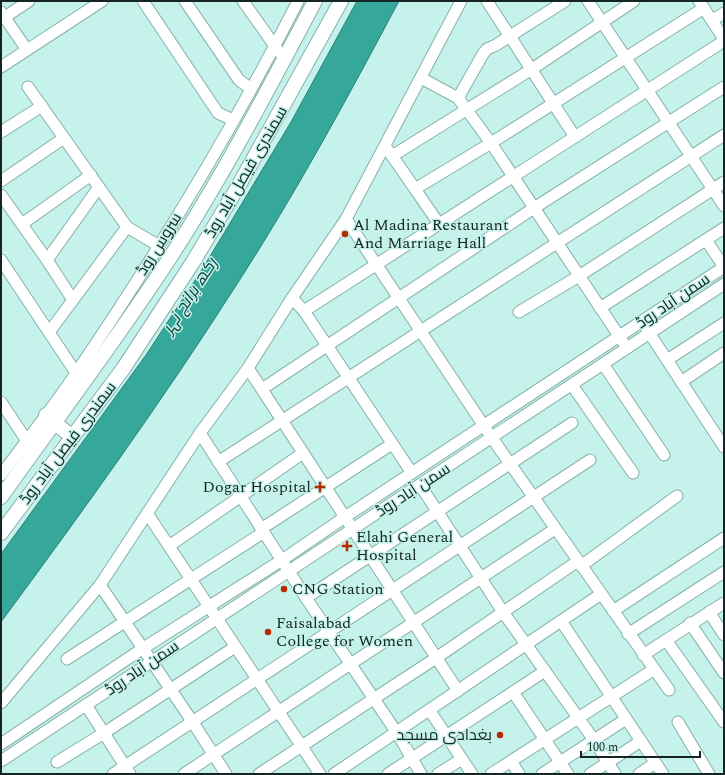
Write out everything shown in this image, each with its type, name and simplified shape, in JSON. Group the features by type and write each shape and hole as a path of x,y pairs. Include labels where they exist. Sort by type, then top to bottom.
{"main road":[{"name":"سمندری فیصل آباد روڈ","path":"1,497 50,419 104,355 173,252 222,173 315,1"},
{"name":"سمندری فیصل آباد روڈ","path":"1,533 123,369 193,262 243,178 341,1"},
{"path":"50,419 72,437"}],"street":[{"path":"27,50 3,14 29,1"},
{"path":"143,1 218,113 233,120"},
{"path":"185,1 238,80 251,89"},
{"path":"243,1 274,47 285,58"},
{"name":"سروس روڈ","path":"1,475 26,440 50,419 76,373 159,246 251,89 298,1"},
{"path":"1,702 100,585 200,433 248,368 292,298 346,218 461,1"},
{"path":"488,1 575,137"},
{"path":"458,98 487,49 565,1"},
{"path":"588,1 724,206"},
{"path":"392,156 464,109 532,69 634,1"},
{"path":"1,67 100,2"},
{"path":"304,311 648,91 724,40 702,5 626,58 491,144 415,189"},
{"path":"712,20 724,13"},
{"path":"421,78 458,98 464,109 514,177 627,348"},
{"path":"28,87 128,227 159,246"},
{"path":"262,389 534,208 724,87"},
{"path":"1,132 42,106"},
{"path":"218,462 724,135"},
{"path":"1,181 64,138"},
{"path":"385,146 439,224"},
{"path":"22,224 91,175"},
{"path":"519,312 579,276 724,182"},
{"path":"48,260 99,187"},
{"path":"1,195 48,260 73,300"},
{"path":"346,218 398,299 492,438 653,670 669,690"},
{"path":"50,331 128,227"},
{"path":"600,308 724,228"},
{"path":"706,240 724,267"},
{"path":"1,260 50,331 76,373"},
{"name":"سمن آباد روڈ","path":"1,744 142,649 282,560 724,267"},
{"name":"سمن آباد روڈ","path":"1,761 724,284"},
{"path":"292,298 304,311 412,473"},
{"path":"642,322 724,446"},
{"path":"667,360 724,323"},
{"path":"681,382 724,353"},
{"path":"603,364 664,455"},
{"path":"248,368 458,691"},
{"path":"572,385 633,473"},
{"path":"1,402 26,440"},
{"path":"306,598 572,423"},
{"path":"200,433 306,598 375,699 421,774"},
{"path":"67,659 125,623 392,444"},
{"path":"169,546 304,453"},
{"path":"113,774 128,770 192,721 590,460"},
{"path":"420,485 436,512 503,612 594,740 614,774"},
{"path":"259,774 375,699 503,612 579,564 678,496"},
{"path":"147,513 320,774"},
{"path":"184,774 555,529"},
{"path":"613,611 724,538"},
{"path":"628,634 724,572"},
{"path":"100,585 142,649 153,662 226,774"},
{"path":"334,774 430,711 601,594"},
{"path":"643,655 690,623 724,603"},
{"path":"709,612 724,635"},
{"path":"561,621 662,774"},
{"path":"690,623 724,673"},
{"path":"666,640 724,722"},
{"path":"57,762 235,647"},
{"path":"491,774 653,670"},
{"path":"388,774 545,671"},
{"path":"512,692 568,774"},
{"path":"86,706 128,770"},
{"path":"430,711 472,774"},
{"path":"542,774 626,720"},
{"path":"678,722 710,774"},
{"path":"590,774 641,741"},
{"path":"438,774 462,759"},
{"path":"511,761 519,774"},
{"path":"639,774 655,763"}],"water":[{"name":"رکھ برانچ نہر","path":"357,1 399,1 341,109 259,250 209,327 122,455 1,622 1,554 146,355 203,268 291,122"}],"place":[{"name":"Al Madina Restaurant And Marriage Hall","path":"345,234"},
{"name":"Dogar Hospital","path":"320,487"},
{"name":"Elahi General Hospital","path":"347,546"},
{"name":"CNG Station","path":"284,589"},
{"name":"Faisalabad College for Women","path":"268,632"},
{"name":"بغدادی مسجد","path":"500,735"}]}
